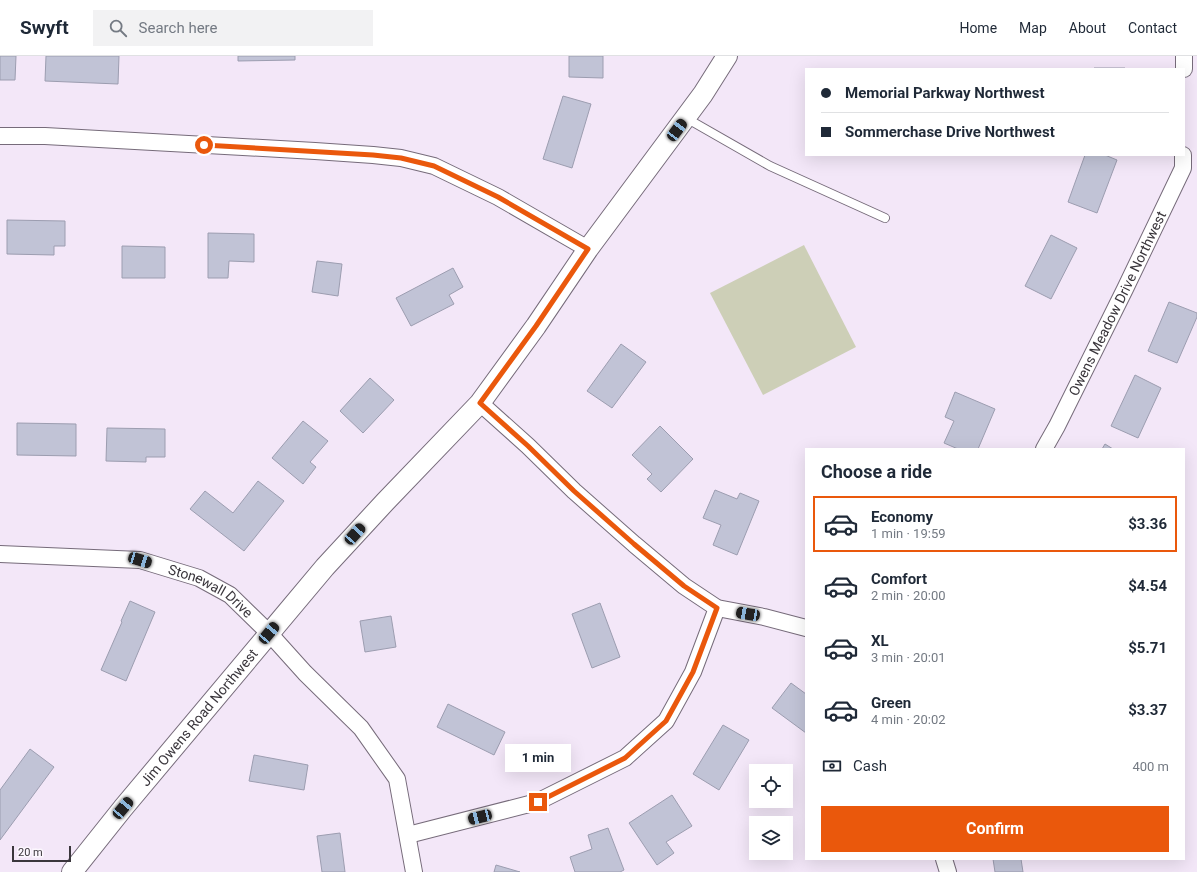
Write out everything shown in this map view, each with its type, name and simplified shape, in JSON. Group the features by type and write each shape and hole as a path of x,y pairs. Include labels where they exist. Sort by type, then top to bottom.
{"street":[{"name":"Jim Owens Road Northwest","path":"72,872 123,808 325,567 380,507 480,403 536,326 588,249 686,118 727,56"},
{"path":"1184,56 1184,68"},
{"path":"0,136 45,136 307,150 401,158 434,166 498,197 588,249"},
{"name":"Owens Meadow Drive Northwest","path":"1045,448 1188,164"},
{"path":"480,403 528,446 574,491 684,586 717,608 764,617 805,628"},
{"name":"Stonewall Drive","path":"0,554 140,560 199,578 230,595 269,633 305,673 361,728 397,779 414,872"},
{"path":"408,835 538,802 625,758 666,721 693,672 717,608"},
{"path":"944,860 948,872"}],"lane":[{"path":"686,118 770,166 884,218"}],"green space":[{"path":"804,245 856,347 763,395 710,293"}],"building":[{"path":"0,56 16,56 15,80 0,80"},
{"path":"46,56 119,56 118,84 45,81"},
{"path":"238,56 295,56 295,60 238,61"},
{"path":"569,56 603,56 603,78 569,77"},
{"path":"563,96 591,104 572,168 543,159"},
{"path":"1085,156 1107,156 1117,160 1097,213 1068,202"},
{"path":"7,220 65,221 65,246 54,246 54,255 7,254"},
{"path":"208,233 254,234 254,262 229,261 228,278 208,278"},
{"path":"1051,235 1077,248 1051,299 1025,286"},
{"path":"122,246 165,247 165,278 122,278"},
{"path":"317,261 342,264 338,296 312,292"},
{"path":"453,268 463,287 449,295 454,304 411,326 396,298"},
{"path":"1169,302 1197,313 1197,317 1177,363 1148,351"},
{"path":"621,344 646,362 612,408 587,391"},
{"path":"1135,375 1161,388 1138,438 1111,426"},
{"path":"370,378 394,400 363,433 340,411"},
{"path":"955,392 995,409 978,448 956,448 944,443 954,421 945,417"},
{"path":"303,421 328,441 310,462 316,467 303,484 272,458"},
{"path":"17,423 76,424 76,456 17,455"},
{"path":"660,426 693,459 661,492 647,479 652,474 632,455"},
{"path":"107,428 165,429 165,457 146,457 146,462 106,461"},
{"path":"1105,444 1111,448 1103,448"},
{"path":"258,481 284,501 244,551 190,509 205,491 233,513"},
{"path":"715,490 737,499 740,493 759,501 737,555 713,545 721,525 703,518"},
{"path":"130,601 155,612 126,681 101,670"},
{"path":"600,603 620,657 592,668 572,614"},
{"path":"391,616 396,647 365,652 360,621"},
{"path":"791,683 805,693 805,732 772,708"},
{"path":"448,704 505,732 494,755 437,727"},
{"path":"723,725 749,740 719,790 693,774"},
{"path":"30,749 54,767 0,840 0,790"},
{"path":"254,755 308,765 304,790 249,781"},
{"path":"672,795 692,826 666,842 674,853 657,865 629,823"},
{"path":"608,828 624,870 620,872 575,872 570,857 592,849 588,835"},
{"path":"340,833 345,872 322,872 317,836"},
{"path":"993,860 1021,860 1023,872 995,872"},
{"path":"496,865 520,872 494,872"}],"route":[{"path":"204,145 373,155 401,158 434,166 498,197 588,249 536,326 480,403 528,446 574,491 634,544 684,586 717,608 693,672 666,721 625,758 538,802"}]}
